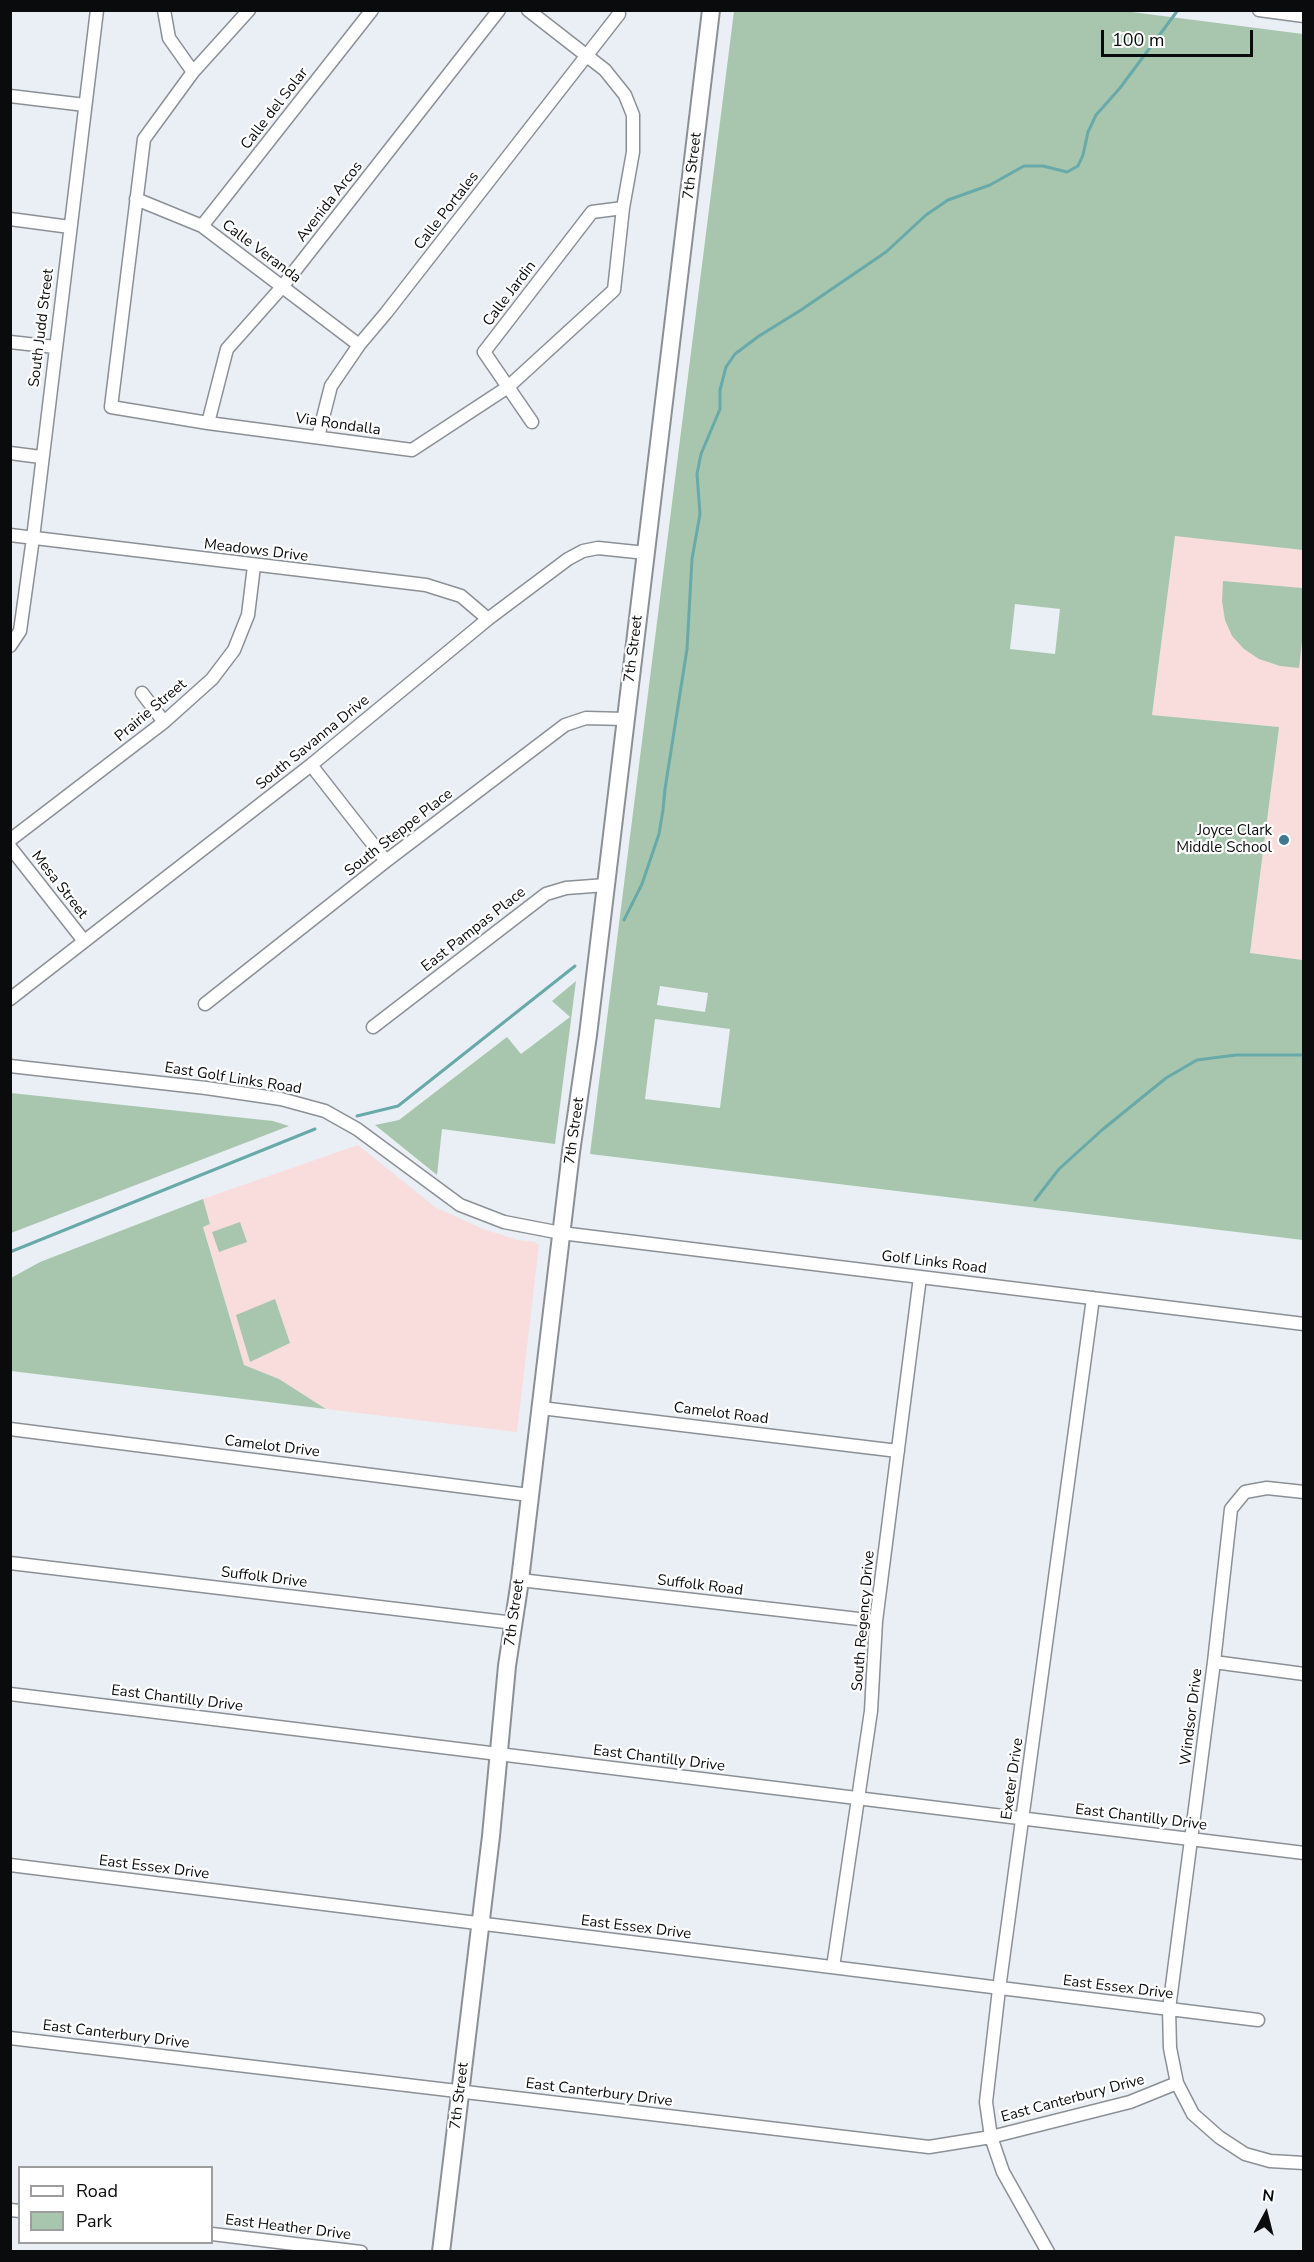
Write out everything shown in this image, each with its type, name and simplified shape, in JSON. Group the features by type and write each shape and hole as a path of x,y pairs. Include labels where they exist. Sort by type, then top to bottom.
{"main road":[{"name":"7th Street","path":"441,2252 481,1924 498,1754 529,1495 606,885 711,10"}],"street":[{"name":"South Judd Street","path":"10,646 20,631 33,538 41,457 97,10"},
{"path":"164,10 169,38 193,72"},
{"name":"Via Rondalla","path":"249,10 193,72 144,139 111,407 207,423 412,450 508,387 614,290 623,208 633,152 633,115 625,95 605,70 528,10"},
{"name":"Calle del Solar","path":"202,226 372,10"},
{"name":"Avenida Arcos","path":"207,423 227,349 282,287 500,10"},
{"path":"1259,10 1304,16"},
{"name":"Calle Portales","path":"318,436 331,386 359,345 386,314 620,14"},
{"path":"10,96 85,105"},
{"name":"Calle Veranda","path":"136,199 202,226 359,345"},
{"name":"Calle Jardin","path":"532,422 484,352 592,212 623,208"},
{"path":"10,219 70,227"},
{"path":"10,342 55,347"},
{"path":"10,453 41,457"},
{"name":"Meadows Drive","path":"10,535 426,585 461,596 488,619"},
{"name":"South Savanna Drive","path":"10,999 311,765 488,619 568,559 583,551 598,548 646,553"},
{"name":"Prairie Street","path":"10,840 164,722 212,679 234,650 248,615 254,566"},
{"path":"142,693 164,722"},
{"name":"South Steppe Place","path":"205,1004 565,725 586,718 625,719"},
{"path":"311,765 387,861"},
{"name":"Mesa Street","path":"10,847 84,941"},
{"name":"East Pampas Place","path":"373,1027 546,894 566,888 606,885"},
{"name":"East Golf Links Road","path":"10,1066 206,1088 281,1099 325,1111 357,1129 460,1205 504,1222 561,1233"},
{"name":"Golf Links Road","path":"561,1233 1304,1324"},
{"name":"South Regency Drive","path":"833,1967 871,1711 876,1621 920,1277"},
{"name":"Exeter Drive","path":"1048,2252 1003,2172 991,2137 986,2102 999,1989 1093,1298"},
{"name":"Camelot Road","path":"541,1407 898,1450"},
{"name":"Camelot Drive","path":"10,1429 529,1495"},
{"name":"Windsor Drive","path":"1304,1492 1267,1488 1245,1492 1231,1509 1215,1662 1169,2009 1170,2048 1177,2083 1193,2114 1219,2137 1245,2154 1270,2161 1304,2163"},
{"name":"Suffolk Drive","path":"10,1563 514,1623"},
{"name":"Suffolk Road","path":"520,1580 876,1621"},
{"path":"1215,1662 1304,1674"},
{"name":"East Chantilly Drive","path":"10,1694 1304,1853"},
{"name":"East Essex Drive","path":"10,1865 1258,2020"},
{"name":"East Canterbury Drive","path":"10,2038 929,2148 991,2137 1130,2102 1177,2083"},
{"name":"East Heather Drive","path":"213,2234 361,2252"}],"shaded area":[{"name":"Joyce Clark Middle School","path":"1175,535 1303,550 1303,960 1250,953 1279,727 1152,715"},
{"path":"358,1145 435,1207 483,1229 539,1245 517,1432 326,1409 279,1379 244,1365 203,1226 210,1224 203,1199"}],"green space":[{"path":"734,11 1124,11 1303,34 1303,550 1175,536 1152,715 1279,727 1250,953 1303,960 1303,1240 590,1154","holes":["1015,604 1060,609 1055,654 1010,649","660,986 708,993 705,1012 657,1005","655,1019 730,1029 720,1108 645,1099"]},
{"path":"1223,581 1302,588 1304,624 1299,668 1280,666 1259,659 1244,649 1232,636 1225,620 1222,601"},
{"path":"576,981 555,1144 442,1129 437,1175 375,1125 399,1120 507,1037 521,1054 570,1017 552,1001"},
{"path":"11,1093 273,1121 289,1126 11,1233"},
{"path":"203,1199 210,1224 203,1227 244,1365 279,1379 326,1409 11,1371 11,1278 40,1262"},
{"path":"240,1222 247,1242 219,1252 212,1232"},
{"path":"275,1299 290,1343 250,1362 236,1315"}],"waterway":[{"path":"624,920 642,884 659,834 687,649 692,559 700,514 697,474 701,454 720,409 720,390 726,367 735,354 886,252 926,215 948,200 990,185 1024,166 1043,166 1067,172 1078,166 1088,132 1096,115 1120,88 1178,10"},
{"path":"357,1116 398,1106 575,966"},
{"path":"1035,1200 1059,1169 1102,1130 1166,1078 1197,1060 1236,1055 1304,1055"},
{"path":"10,1252 315,1129"}],"place":[{"name":"Joyce Clark Middle School","path":"1284,840"}]}
